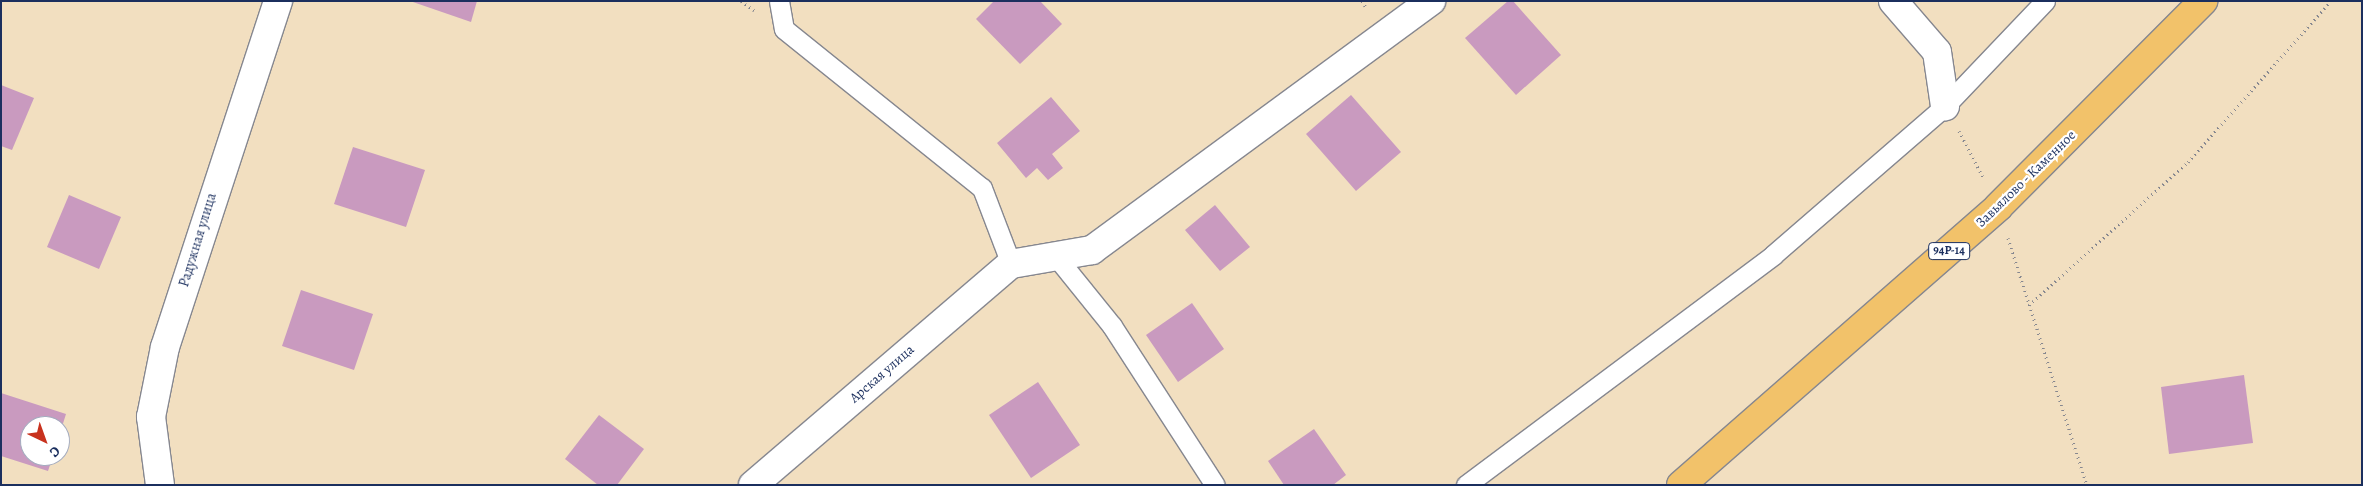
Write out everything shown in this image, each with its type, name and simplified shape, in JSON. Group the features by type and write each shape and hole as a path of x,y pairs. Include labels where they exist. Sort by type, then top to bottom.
{"main road":[{"name":"Завьялово - Каменное","path":"1681,485 1998,207 2203,1"}],"street":[{"name":"Радужная улица","path":"160,485 151,417 165,347 278,1"},
{"path":"1011,264 1054,254 1092,250 1431,1"},
{"path":"1893,1 1937,52 1945,106"},
{"name":"Арская улица","path":"753,485 1011,264"}],"lane":[{"path":"779,1 784,29 982,188 1011,264"},
{"path":"1466,485 1773,255 1945,106 2045,1"},
{"path":"1054,254 1112,326 1215,485"}],"path":[{"path":"2030,305 2188,162 2331,1"},
{"path":"1945,106 1998,207 2087,485"}],"building":[{"path":"410,1 477,1 471,22"},
{"path":"994,1 1040,1 1062,24 1020,64 976,19"},
{"path":"1508,1 1513,1 1561,55 1516,95 1465,38"},
{"path":"1,85 34,98 12,150 1,146"},
{"path":"1351,95 1401,152 1356,191 1306,134"},
{"path":"1051,97 1080,131 1052,154 1063,168 1048,180 1037,168 1026,178 997,143"},
{"path":"353,147 425,170 406,227 334,204"},
{"path":"69,195 121,217 99,269 47,247"},
{"path":"1215,205 1250,247 1220,271 1185,230"},
{"path":"301,290 373,314 354,370 282,346"},
{"path":"1192,303 1224,349 1178,382 1146,335"},
{"path":"2244,375 2253,443 2169,454 2161,387"},
{"path":"1038,382 1080,445 1031,478 989,415"},
{"path":"1,393 66,414 65,416 20,416 20,462 1,456"},
{"path":"599,415 644,449 617,485 598,485 565,459"},
{"path":"1314,429 1346,475 1333,485 1284,485 1268,461"},
{"path":"32,466 50,466 48,471"}]}
